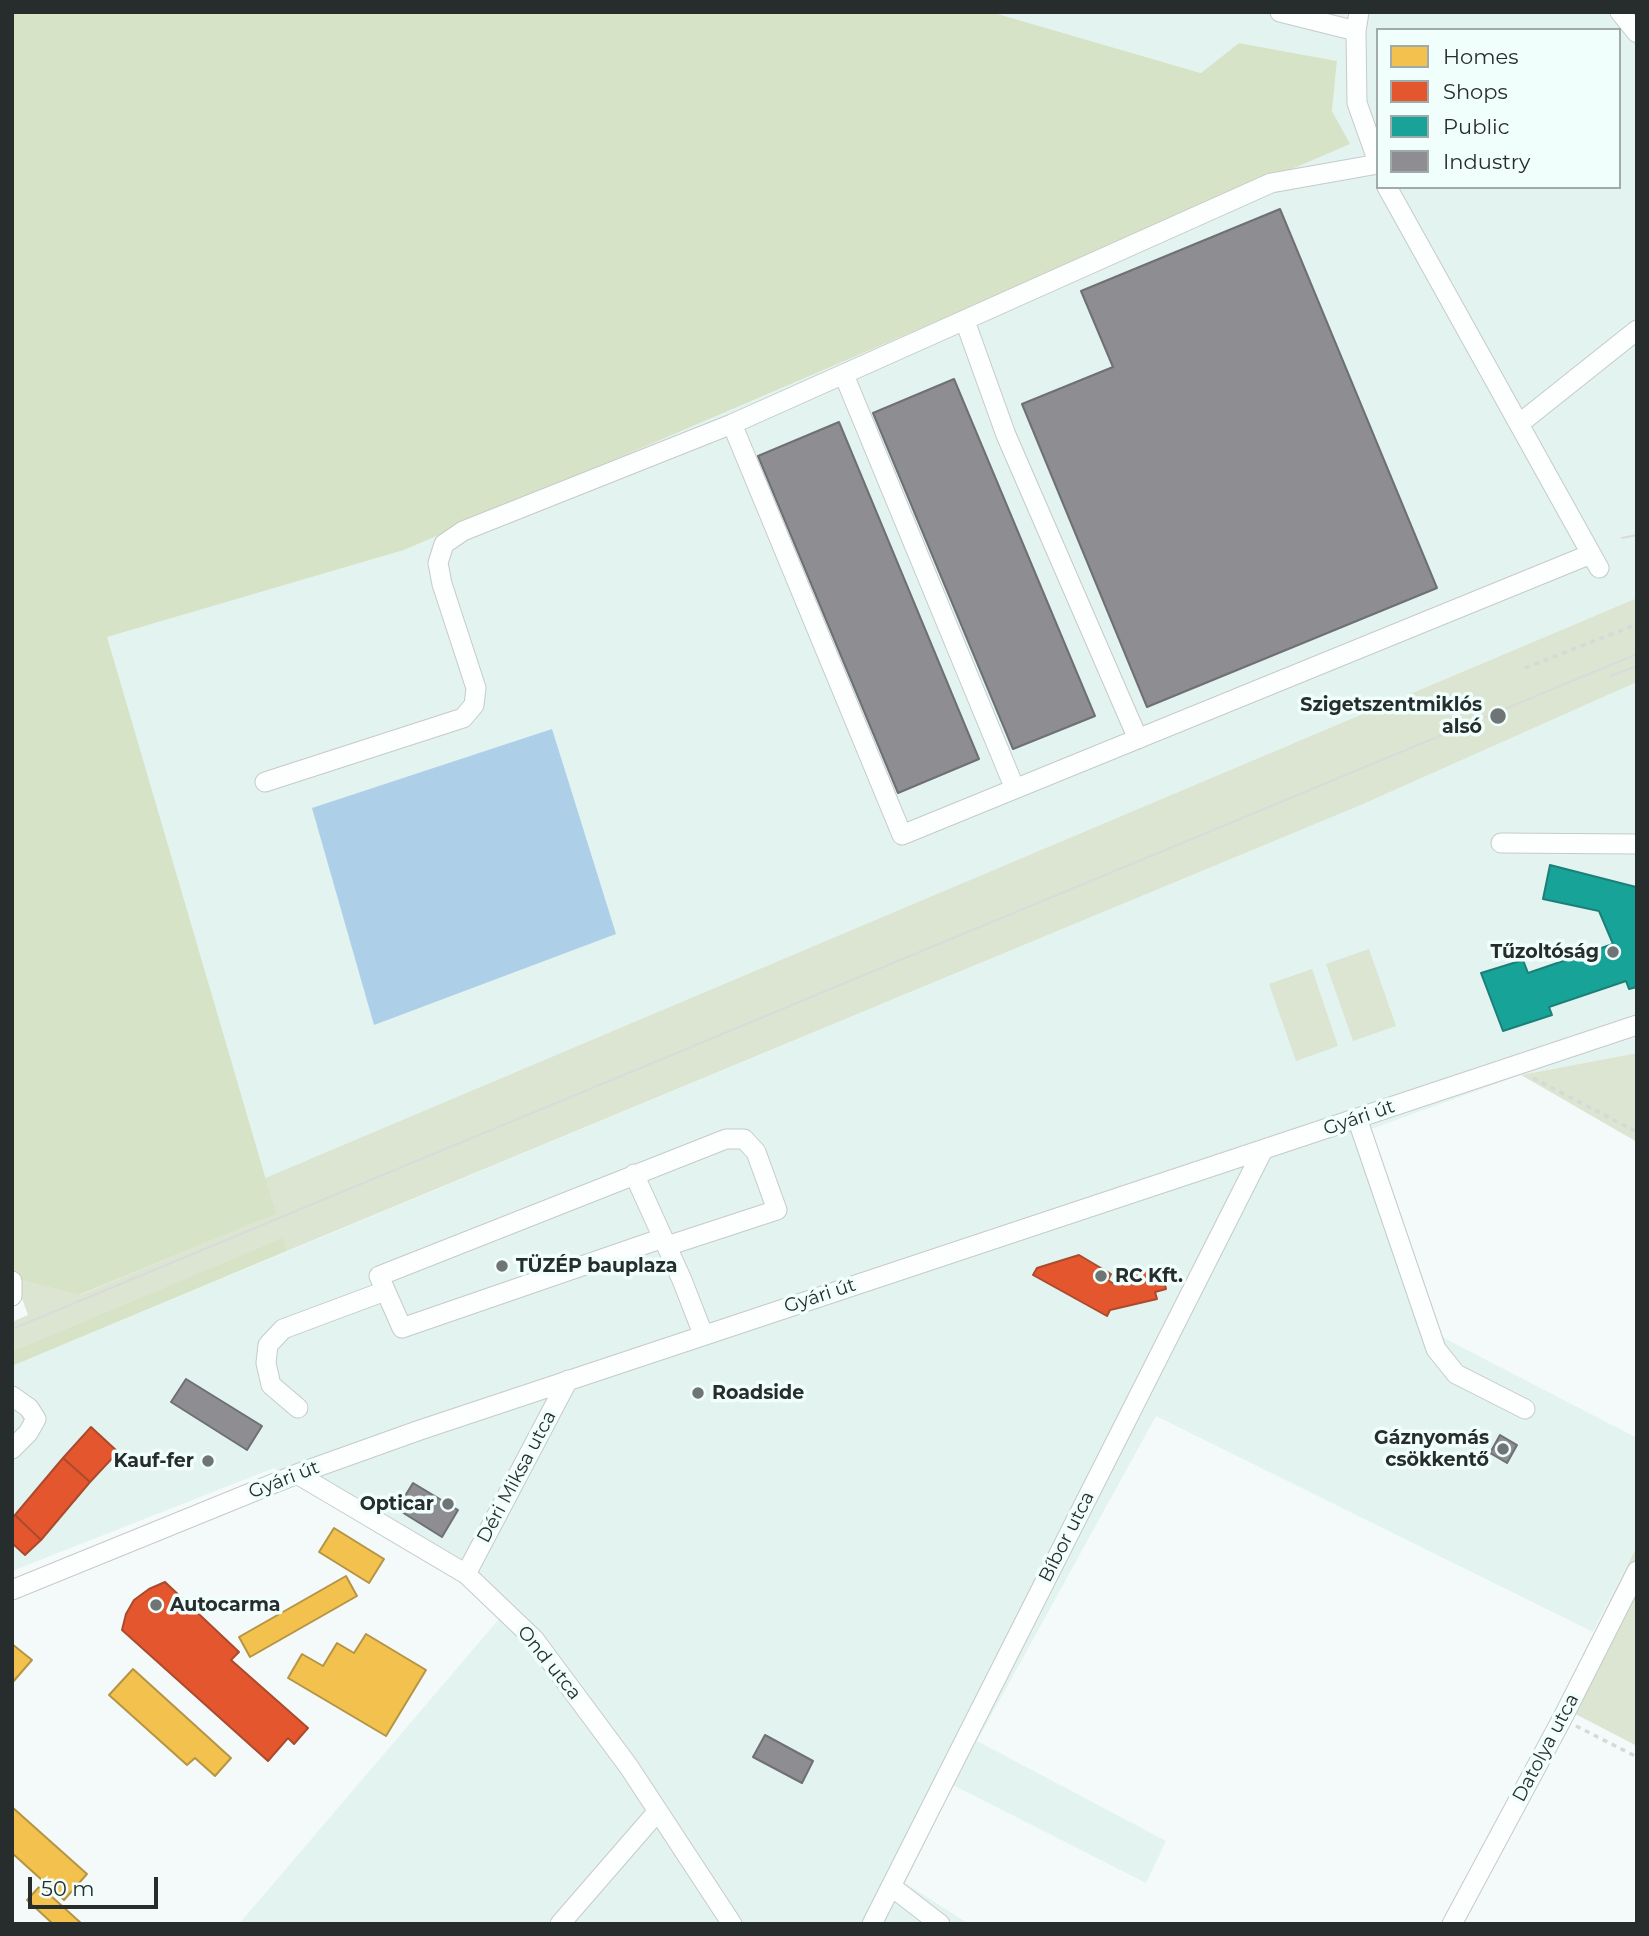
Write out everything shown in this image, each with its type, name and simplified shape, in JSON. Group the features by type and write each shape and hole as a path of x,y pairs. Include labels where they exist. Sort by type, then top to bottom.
{"street":[{"path":"1280,12 1357,22 1357,103 1376,157"},
{"path":"1620,12 1637,33"},
{"path":"265,782 463,718 474,705 476,688 442,584 438,563 444,544 463,531 732,424 844,376 1271,183 1376,163"},
{"path":"732,424 902,835 1138,739 1595,561 1388,189"},
{"path":"965,321 1006,435 1138,739"},
{"path":"1518,424 1637,330"},
{"path":"844,376 1015,789"},
{"path":"1502,842 1637,844"},
{"name":"Gyári út","path":"12,1590 297,1474 703,1334 1637,1025"},
{"path":"1357,1118 1436,1349 1456,1374 1525,1409"},
{"path":"726,1139 744,1139 756,1152 777,1210 665,1242 402,1328 379,1276 634,1174 726,1139"},
{"name":"Bíbor utca","path":"872,1924 1264,1150"},
{"path":"634,1174 703,1334"},
{"path":"12,1281 12,1296"},
{"path":"298,1408 271,1385 266,1363 268,1345 283,1329 385,1291"},
{"name":"Déri Miksa utca","path":"466,1574 568,1380"},
{"path":"12,1449 28,1433 36,1419 34,1413 16,1400"},
{"name":"Ond utca","path":"297,1474 466,1574 534,1639 629,1767 732,1924"},
{"name":"Datolya utca","path":"1452,1924 1562,1719 1637,1571"},
{"path":"560,1924 658,1811"},
{"path":"892,1887 940,1924"}],"path":[{"path":"1525,668 1635,625 1637,628"},
{"path":"1513,1068 1637,1132"},
{"path":"1562,1719 1637,1757"}],"shaded area":[{"path":"991,12 1637,12 1637,598 265,1178 106,637 404,550 1349,144 1332,111 1337,61 1239,43 1202,73"},
{"path":"1637,682 1637,1053 1521,1075 1368,1130 1440,1336 1637,1438 1637,1546 1593,1632 1156,1416 977,1741 1166,1841 1146,1883 953,1785 905,1883 969,1924 239,1924 499,1619 466,1586 387,1540 274,1468 12,1571 12,1366 1361,805"}],"green space":[{"path":"12,12 991,12 1201,73 1239,43 1337,61 1332,111 1350,144 404,550 107,637 276,1214 79,1295 15,1279 12,1271"},
{"path":"1637,598 1637,682 1361,805 287,1251 282,1239 12,1351 12,1322 28,1315 15,1279 80,1295 275,1214 265,1178"},
{"path":"1369,949 1396,1026 1353,1041 1326,964"},
{"path":"1312,969 1338,1046 1296,1061 1269,984"},
{"path":"1637,1053 1637,1142 1521,1075"},
{"path":"283,1238 287,1251 12,1366 12,1351"},
{"path":"1637,1546 1637,1746 1558,1705"}],"water":[{"path":"552,729 616,934 374,1025 312,808"}],"building: Homes":[{"path":"334,1528 384,1559 369,1583 319,1552"},
{"path":"346,1576 357,1596 250,1657 239,1637"},
{"path":"366,1634 426,1670 386,1736 288,1678 302,1654 323,1666 337,1643 354,1653"},
{"path":"12,1644 32,1660 12,1683"},
{"path":"133,1669 231,1758 215,1776 195,1758 187,1765 109,1695"},
{"path":"12,1807 87,1874 64,1900 12,1853"},
{"path":"40,1886 82,1924 53,1924 27,1900"}],"building: Shops":[{"path":"1079,1255 1111,1274 1108,1280 1115,1285 1134,1280 1133,1274 1161,1267 1166,1289 1155,1292 1157,1299 1110,1310 1107,1316 1033,1275 1037,1268"},
{"path":"91,1427 118,1452 90,1482 63,1458"},
{"path":"63,1458 90,1482 41,1540 15,1515"},
{"path":"15,1515 41,1540 25,1555 12,1543 12,1518"},
{"path":"165,1582 239,1652 231,1660 308,1728 294,1744 288,1738 268,1761 122,1630 126,1614 134,1600"}],"building: Public":[{"name":"Tűzoltóság","path":"1550,865 1636,887 1637,987 1629,989 1626,981 1549,1007 1552,1015 1503,1031 1481,973 1523,960 1528,973 1613,944 1599,911 1543,899"}],"building: Industry":[{"path":"1280,209 1437,588 1147,707 1022,404 1113,367 1081,291"},
{"path":"954,379 1095,716 1013,749 873,413"},
{"path":"839,422 979,759 898,793 758,456"},
{"path":"186,1379 262,1426 247,1450 171,1402"},
{"name":"Gáznyomás csökkentő","path":"1500,1435 1517,1445 1507,1463 1490,1453"},
{"path":"413,1483 458,1510 442,1537 397,1509"},
{"path":"765,1735 813,1761 802,1783 753,1757"}],"tram line":[{"path":"1622,538 1637,535"},
{"path":"12,1329 1637,654"},
{"path":"1611,676 1637,666"}],"place":[{"name":"Szigetszentmiklós alsó","path":"1498,716"},
{"name":"Tűzoltóság","path":"1613,952"},
{"name":"TÜZÉP bauplaza","path":"502,1266"},
{"name":"RC Kft.","path":"1101,1276"},
{"name":"Roadside","path":"698,1393"},
{"name":"Gáznyomás csökkentő","path":"1503,1449"},
{"name":"Kauf-fer","path":"208,1461"},
{"name":"Opticar","path":"448,1504"},
{"name":"Autocarma","path":"156,1605"}]}
